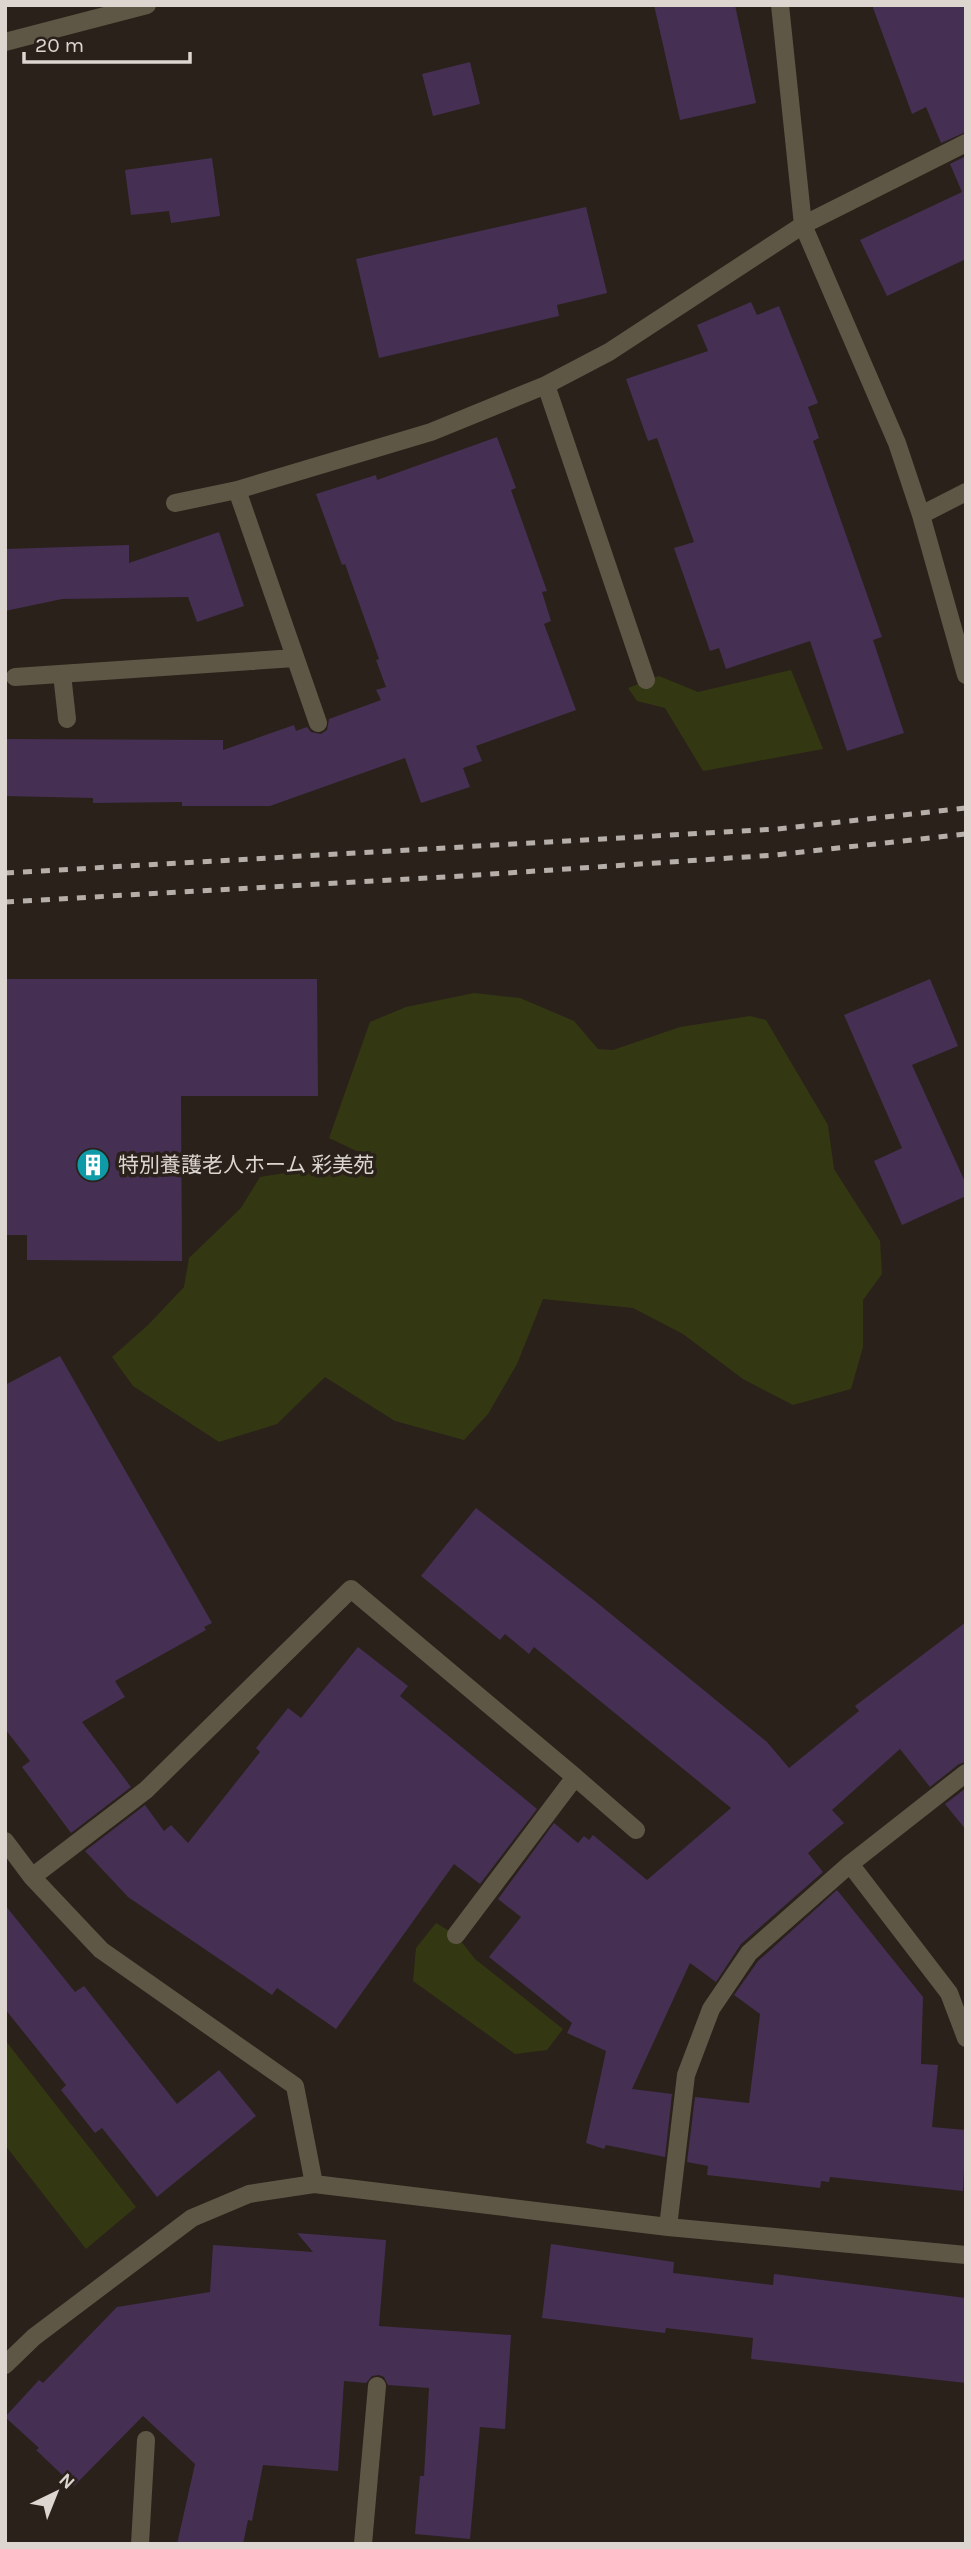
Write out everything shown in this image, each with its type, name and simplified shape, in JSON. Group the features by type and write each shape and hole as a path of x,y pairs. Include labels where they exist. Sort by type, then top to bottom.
{"street":[{"path":"5,42 147,5"},
{"path":"780,5 803,225 897,443 921,515 966,675"},
{"path":"175,503 237,490 431,432 546,384 609,352 803,225 966,143"},
{"path":"546,384 646,680"},
{"path":"237,490 318,723"},
{"path":"921,515 966,492"},
{"path":"15,677 295,658"},
{"path":"62,674 67,719"},
{"path":"32,1877 146,1790 351,1589 636,1830"},
{"path":"668,2227 686,2075 711,2008 749,1953 850,1864 966,1773"},
{"path":"456,1935 575,1777"},
{"path":"5,1841 32,1877 101,1950 295,2085 314,2184"},
{"path":"850,1864 949,1993 966,2038"},
{"path":"5,2365 34,2337 192,2218 249,2194 314,2184 668,2227 966,2255"},
{"path":"363,2544 377,2386"},
{"path":"140,2544 146,2440"}],"green space":[{"path":"791,670 823,749 703,771 665,708 637,701 628,688 659,676 698,692"},
{"path":"474,993 520,998 574,1021 598,1049 613,1050 680,1027 750,1016 766,1020 828,1125 834,1169 880,1241 882,1274 863,1300 863,1347 851,1389 793,1405 743,1379 683,1334 633,1308 543,1299 517,1364 488,1414 464,1440 395,1421 325,1377 277,1424 219,1442 133,1386 112,1357 148,1325 184,1287 189,1258 241,1208 260,1177 322,1167 367,1156 329,1138 370,1022 406,1007"},
{"path":"436,1923 456,1935 475,1959 563,2029 547,2050 515,2054 413,1981 416,1948"},
{"path":"5,2040 136,2207 86,2249 5,2145"}],"building":[{"path":"654,5 735,5 756,103 680,120"},
{"path":"872,5 966,5 966,132 941,143 926,107 912,114"},
{"path":"470,62 480,104 433,116 422,74"},
{"path":"966,156 966,259 887,296 860,240 962,192 950,164"},
{"path":"212,158 220,216 171,223 169,211 131,215 125,170"},
{"path":"586,207 607,293 557,305 559,316 379,358 356,259"},
{"path":"751,302 757,315 779,306 818,403 808,407 819,438 813,441 882,637 873,640 904,733 847,751 810,641 726,669 719,648 710,651 674,548 694,542 657,438 648,441 626,379 708,351 697,325"},
{"path":"497,437 516,488 511,490 547,591 542,592 551,621 544,624 576,710 476,746 482,761 463,768 470,787 421,803 405,758 270,806 182,806 182,802 93,803 93,798 5,796 5,739 223,740 223,750 294,725 296,731 307,727 311,732 321,734 327,730 329,719 381,700 376,690 386,687 376,660 379,659 345,564 342,565 316,494 376,475 377,480"},
{"path":"219,532 244,606 197,622 188,597 62,599 5,611 5,549 129,545 129,563"},
{"name":"特別養護老人ホーム 彩美苑","path":"5,979 317,979 318,1096 181,1096 182,1261 27,1260 27,1235 5,1235"},
{"path":"930,979 958,1046 912,1065 966,1184 966,1196 902,1225 874,1161 902,1148 844,1015"},
{"path":"60,1356 212,1623 204,1627 206,1630 115,1681 125,1697 82,1722 131,1787 71,1833 22,1767 30,1761 5,1729 5,1385"},
{"path":"476,1508 767,1742 789,1768 859,1711 855,1706 966,1622 966,1762 959,1764 930,1787 900,1749 832,1810 844,1823 808,1853 823,1872 741,1944 716,1982 690,1963 632,2089 672,2094 665,2157 606,2145 604,2149 586,2143 606,2051 567,2033 572,2023 489,1957 521,1917 498,1899 554,1823 578,1843 584,1836 589,1840 593,1835 647,1880 731,1808 534,1647 529,1654 505,1634 500,1640 421,1576"},
{"path":"358,1647 408,1686 400,1696 537,1809 480,1884 454,1864 336,2029 277,1988 272,1995 128,1897 85,1851 145,1805 164,1831 171,1825 188,1843 260,1752 256,1748 288,1708 301,1718"},
{"path":"966,1788 966,1830 945,1804"},
{"path":"837,1890 923,1997 921,2064 938,2065 932,2127 966,2130 963,2191 830,2177 829,2182 821,2181 820,2188 707,2175 708,2166 687,2162 695,2097 749,2103 760,2014 734,1995 758,1961"},
{"path":"5,1905 75,1992 84,1986 177,2104 219,2070 256,2116 157,2197 102,2128 95,2133 61,2090 66,2085 5,2009"},
{"path":"297,2233 386,2240 379,2326 511,2335 505,2429 480,2427 470,2539 415,2534 420,2476 424,2476 429,2388 388,2385 384,2377 379,2375 372,2376 366,2383 344,2381 338,2471 263,2465 252,2521 248,2520 243,2544 177,2544 195,2464 143,2416 74,2486 36,2450 39,2448 5,2417 39,2380 43,2383 117,2307 210,2292 213,2245 313,2252"},
{"path":"551,2244 674,2262 673,2273 773,2285 774,2274 966,2298 966,2383 751,2359 753,2338 666,2328 665,2333 542,2318"}],"railway":[{"path":"5,873 777,829 966,808"},
{"path":"5,902 775,855 966,834"}],"place":[{"name":"特別養護老人ホーム 彩美苑","path":"93,1165"}]}
